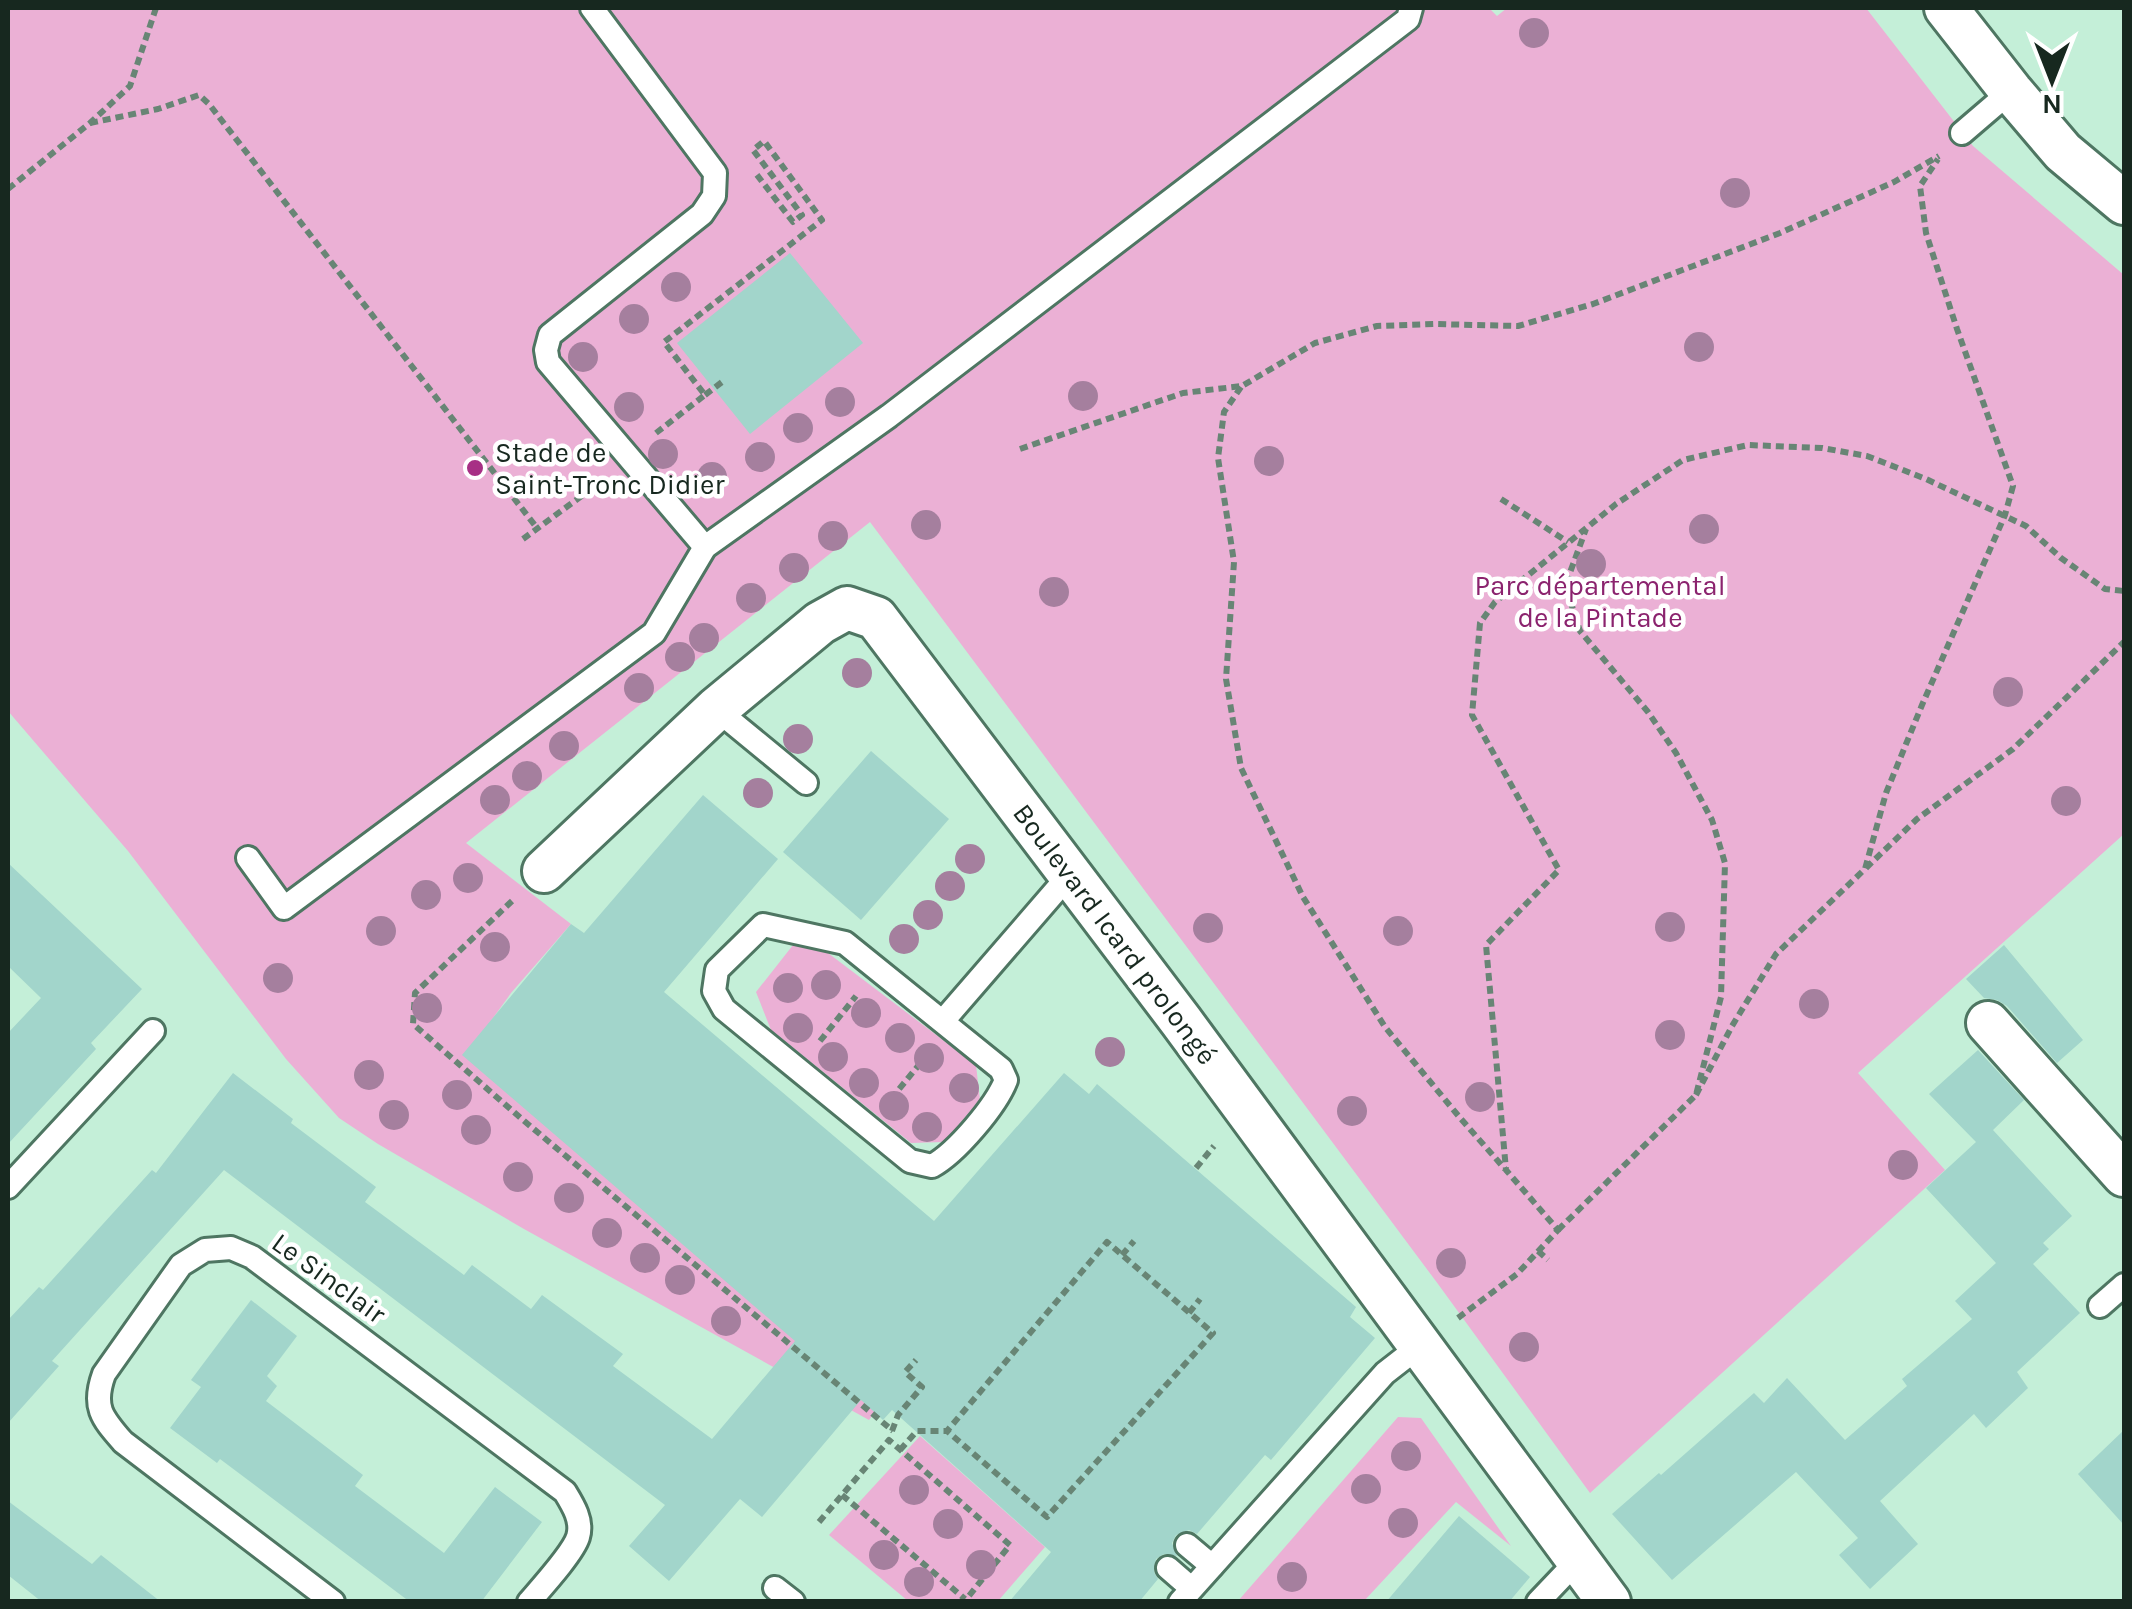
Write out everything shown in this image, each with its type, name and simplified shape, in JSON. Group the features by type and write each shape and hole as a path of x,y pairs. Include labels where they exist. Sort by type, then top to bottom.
{"street":[{"path":"1946,8 2063,152 2124,203"},
{"name":"Boulevard Icard prolongé","path":"544,871 716,709 820,623 847,608 876,618 1071,873 1609,1602"},
{"path":"1988,1023 2124,1174"}],"lane":[{"path":"592,8 715,173 714,196 702,214 550,335 548,362 621,464 705,548"},
{"path":"248,858 284,908 654,633 705,548 889,416 1314,91 1408,19 1411,8"},
{"path":"1962,133 2011,91"},
{"path":"716,709 806,783"},
{"path":"947,1024 1071,873"},
{"path":"763,925 844,944 947,1024 1000,1069 1006,1080 999,1099 944,1160 932,1166 910,1161 724,1009 714,991 718,970 763,925"},
{"path":"8,1187 153,1031"},
{"name":"Le Sinclair","path":"333,1602 124,1442 102,1418 97,1393 104,1374 182,1265 205,1250 231,1248 252,1256 565,1492 577,1511 578,1537 529,1602"},
{"path":"2100,1306 2124,1285"},
{"path":"1168,1568 1186,1595 1385,1373 1421,1345"},
{"path":"1188,1545 1212,1566"},
{"path":"1538,1602 1577,1560"}],"path":[{"path":"8,189 130,86 156,8"},
{"path":"90,123 199,95 209,104 537,528"},
{"path":"1865,869 1886,793 2005,514 2013,486 1926,232 1920,186 1962,133"},
{"path":"705,395 664,342 822,220 764,142 753,150 802,215 793,222 741,153 715,173"},
{"path":"1020,449 1182,393 1242,386 1315,343 1377,326 1518,326 1593,304 1780,232 1894,182 1940,156"},
{"path":"522,539 722,382"},
{"path":"1242,386 1224,412 1218,458 1234,562 1226,679 1240,768 1303,897 1386,1027 1558,1230"},
{"path":"1506,1170 1486,945 1559,870 1472,716 1480,623 1495,602 1616,504 1684,460 1748,444 1822,448 1867,456 1926,479 2005,514 2105,589 2124,592"},
{"path":"1501,500 1568,542"},
{"path":"1586,528 1568,578 1569,597 1580,631 1648,712 1676,754 1712,820 1725,863 1721,998 1696,1095"},
{"path":"1461,1316 1518,1274 1696,1095 1776,954 1916,819 2014,749 2124,642"},
{"path":"544,871 414,993 413,1024 893,1430"},
{"path":"798,1069 877,969"},
{"path":"867,1126 947,1024"},
{"path":"1122,1255 1134,1240"},
{"path":"900,1450 917,1431 947,1431 1048,1518 1213,1334 1107,1242 947,1431"},
{"path":"1538,1251 1548,1260"},
{"path":"1189,1313 1200,1299"},
{"path":"818,1522 889,1440 898,1415 922,1388 905,1372 916,1360"},
{"path":"842,1495 965,1600 1010,1545 889,1440"}],"green space":[{"name":"Parc départemental de la Pintade","path":"8,8 1489,8 1497,16 1507,8 1866,8 1973,146 2124,275 2124,834 1858,1073 1945,1170 1590,1493 870,522 466,843 571,924 488,1025 814,1357 875,1412 869,1420 524,1229 339,1118 286,1059 128,851 8,711"},
{"path":"793,945 828,953 976,1065 980,1100 944,1142 911,1143 771,1030 756,992"},
{"path":"1398,1417 1421,1418 1511,1546 1456,1502 1364,1601 1238,1601"},
{"path":"920,1436 1045,1547 998,1601 908,1601 829,1535"}],"building":[{"path":"790,253 863,343 750,434 677,343"},
{"path":"871,751 949,819 861,920 783,852"},
{"path":"703,795 778,859 664,992 934,1221 1064,1073 1089,1094 1097,1084 1356,1307 1350,1317 1375,1338 1271,1460 1265,1455 1197,1534 1189,1530 1176,1535 1172,1543 1177,1556 1164,1554 1156,1559 1154,1572 1158,1579 1139,1602 1009,1602 1051,1552 892,1410 883,1420 861,1400 762,1517 740,1499 669,1581 629,1546 665,1505 224,1170 52,1361 59,1366 8,1423 8,1320 39,1287 43,1290 152,1170 156,1173 233,1073 376,1187 365,1202 464,1275 472,1265 531,1309 542,1295 623,1354 613,1366 712,1439 795,1341 462,1055 571,924 584,933"},
{"path":"8,863 142,989 91,1043 96,1049 8,1144 8,1033 41,998 8,966"},
{"path":"2004,945 2083,1040 2057,1063 2007,1006 1984,998 1966,979"},
{"path":"1978,1050 2024,1100 1993,1130 2072,1216 2043,1243 2049,1249 2033,1264 2080,1313 2017,1372 2028,1388 1986,1428 1974,1414 1880,1501 1918,1544 1870,1589 1839,1555 1858,1538 1796,1472 1672,1580 1612,1514 1659,1473 1754,1393 1764,1403 1787,1378 1845,1440 1907,1386 1902,1379 1972,1319 1955,1301 1996,1263 1926,1188 1976,1142 1929,1094"},
{"path":"251,1300 297,1336 267,1376 277,1386 266,1401 363,1475 355,1486 444,1553 495,1487 542,1522 481,1602 410,1602 220,1459 217,1463 170,1428 201,1387 191,1380"},
{"path":"2124,1430 2124,1525 2078,1474"},
{"path":"8,1501 92,1564 101,1555 161,1602 42,1602 8,1575"},
{"path":"1459,1516 1530,1577 1509,1602 1386,1602"}],"place":[{"name":"Stade de Saint-Tronc Didier","path":"475,468"}]}
